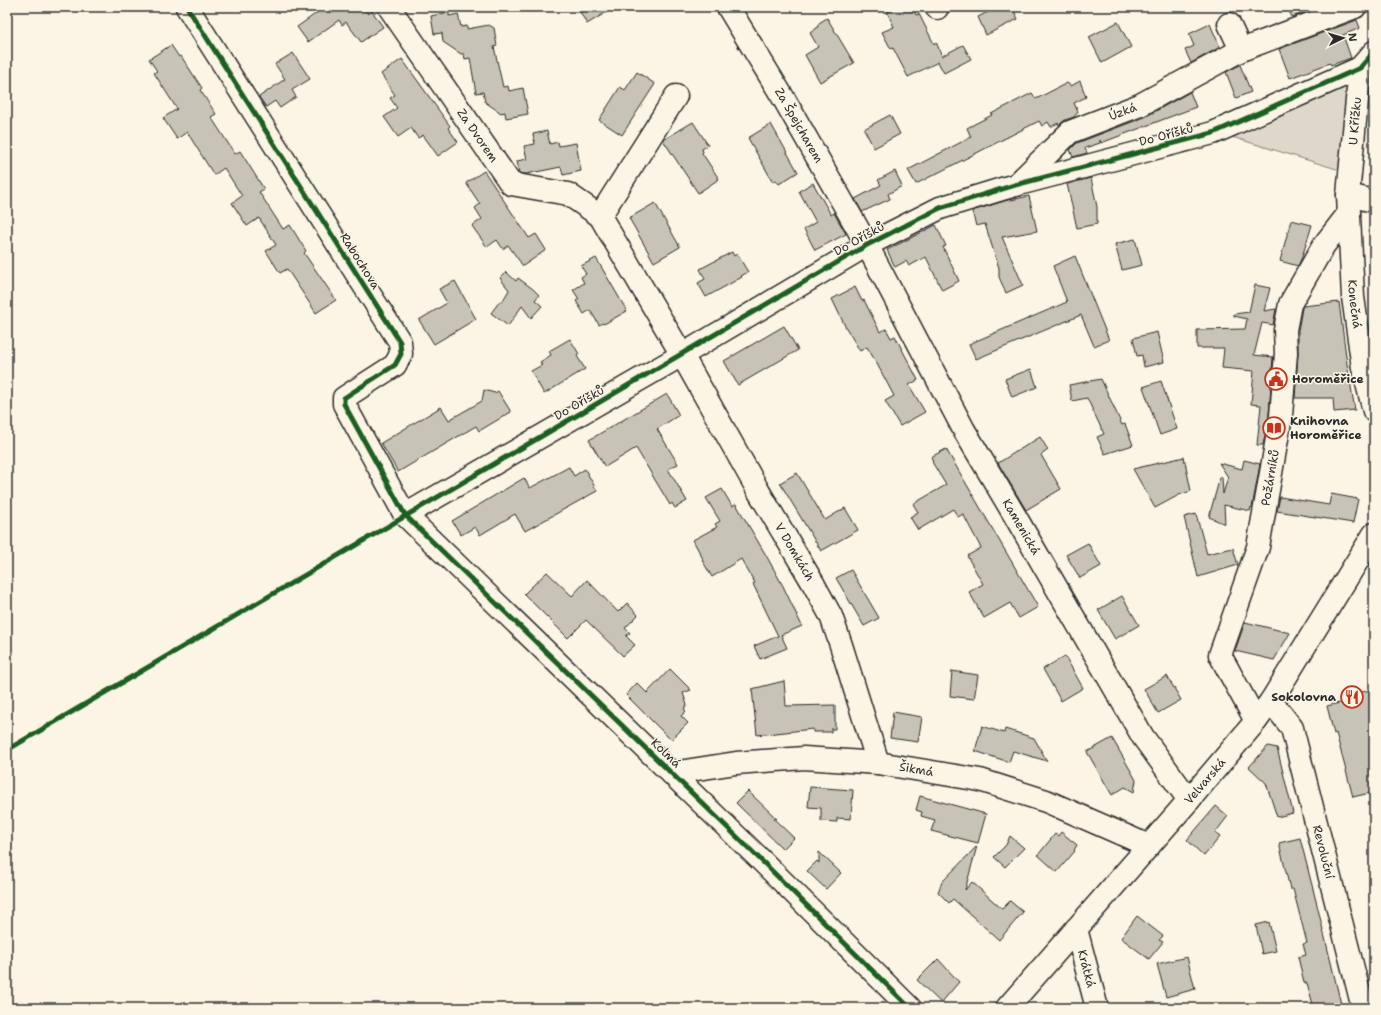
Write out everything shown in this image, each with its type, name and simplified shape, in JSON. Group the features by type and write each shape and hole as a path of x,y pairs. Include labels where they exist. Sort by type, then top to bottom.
{"street":[{"name":"Rabochova","path":"187,7 400,342 401,354 395,365 344,398 344,404 405,515"},
{"name":"Za Dvorem","path":"389,7 512,184 568,194 600,216 682,355"},
{"name":"Za Špejcharem","path":"728,7 784,99 867,245"},
{"name":"Úzká","path":"1015,185 1070,132 1140,105 1241,50 1355,7"},
{"path":"1229,24 1241,50"},
{"name":"Do Oříšků","path":"405,515 682,355 867,245 940,208 1015,185 1213,134 1367,60"},
{"name":"U Křížku","path":"1349,204 1367,60"},
{"path":"600,216 676,96"},
{"path":"1349,204 1374,201"},
{"name":"Konečná","path":"1349,204 1353,297 1363,368 1374,411"},
{"name":"Požárníků","path":"1256,721 1220,655 1258,547 1281,416 1286,353 1285,330 1290,304 1349,204"},
{"name":"Kamenická","path":"867,245 964,430 1143,737 1189,800"},
{"name":"V Domkách","path":"682,355 831,616 878,763"},
{"name":"Kolmá","path":"405,515 672,772 910,1008"},
{"name":"Velvarská","path":"1007,1008 1256,721 1271,701 1374,534"},
{"name":"Revoluční","path":"1271,701 1292,728 1363,1008"},
{"name":"Šikmá","path":"672,772 736,763 804,758 878,763 980,780 1046,801 1149,846"},
{"name":"Krátká","path":"1076,929 1097,1008"}],"shaded area":[{"path":"1351,81 1340,170 1232,137"}],"building":[{"path":"325,7 367,7 365,8 368,14 372,11 383,27 361,42 346,22 342,25 339,20 308,42 297,27"},
{"path":"577,7 615,7 587,24"},
{"path":"897,7 912,7 916,15 919,14 934,44 936,42 942,56 963,45 971,59 944,73 938,62 908,77 893,48 891,49 882,32 894,27 887,12"},
{"path":"998,7 1012,7 1018,19 986,35 978,17"},
{"path":"1287,7 1310,7 1311,10 1292,17"},
{"path":"449,12 449,16 458,14 461,27 467,26 467,29 489,25 494,28 497,46 494,47 503,87 508,86 509,91 523,88 528,114 506,118 505,112 501,113 485,102 483,92 476,93 470,58 465,59 464,54 461,54 443,42 442,33 434,34 431,16"},
{"path":"827,18 854,63 820,82 805,55 818,47 810,33 817,28 819,23"},
{"path":"1357,20 1360,28 1343,35 1351,58 1331,65 1330,63 1290,78 1279,49"},
{"path":"1118,22 1131,47 1102,63 1089,37"},
{"path":"1210,24 1220,47 1191,63 1185,50 1194,46 1189,34"},
{"path":"171,45 179,57 181,56 202,88 200,90 216,114 211,117 235,154 240,151 264,189 259,192 283,229 290,225 306,251 304,253 336,300 316,313 287,269 280,273 266,251 276,245 259,218 247,226 232,203 242,196 224,168 214,175 187,132 177,139 163,118 177,109 154,73 157,71 149,59"},
{"path":"293,53 310,79 292,90 296,97 280,108 275,101 266,107 259,97 285,79 275,64"},
{"path":"402,59 450,126 448,128 458,142 438,156 423,135 418,138 411,128 398,137 384,117 397,108 390,98 395,95 381,74"},
{"path":"1240,65 1251,92 1236,98 1226,72"},
{"path":"637,72 655,84 622,135 599,120 620,87 625,90"},
{"path":"1080,81 1086,97 1074,103 1078,112 1074,117 1065,120 1059,125 1058,123 1051,127 1048,122 1042,126 1039,121 916,184 908,170 971,137 967,128 992,115 991,114 1032,93 1036,99 1067,83 1071,86"},
{"path":"1190,92 1196,107 1101,143 1100,140 1100,143 1085,148 1087,153 1073,157 1070,150 1077,143 1145,117"},
{"path":"890,115 900,134 874,148 864,129"},
{"path":"693,122 708,145 702,149 702,153 719,179 698,193 663,140"},
{"path":"771,124 798,172 779,184 776,180 773,182 748,138"},
{"path":"547,131 550,144 558,142 559,146 576,143 581,171 563,175 561,167 526,174 519,173 517,161 527,159 524,146 535,144 533,134"},
{"path":"484,171 529,238 536,234 546,250 523,266 508,245 503,249 497,240 487,247 472,226 482,219 475,208 480,204 466,183"},
{"path":"895,171 902,186 888,194 890,199 862,212 855,199 881,185 878,180"},
{"path":"1091,178 1097,207 1097,224 1077,228 1067,184"},
{"path":"813,183 831,215 834,213 846,234 815,250 804,229 816,222 799,191"},
{"path":"1029,196 1037,231 1002,237 1023,285 1006,293 999,277 999,268 985,224 976,226 972,211 1011,199"},
{"path":"655,203 680,247 654,262 629,218"},
{"path":"1291,220 1312,225 1298,266 1280,261"},
{"path":"936,225 946,246 943,247 959,281 942,290 926,257 909,266 906,261 895,267 887,250"},
{"path":"1135,239 1142,265 1122,270 1115,244"},
{"path":"732,252 734,256 737,254 748,272 741,276 742,277 706,297 698,283 705,279 700,269"},
{"path":"1075,256 1109,340 1094,346 1081,315 976,359 969,344 1067,302 1053,266"},
{"path":"596,258 627,311 604,324 599,325 590,310 584,314 576,301 579,299 573,290 584,283 581,277 586,274 581,266"},
{"path":"506,272 516,281 518,278 533,289 539,295 535,300 542,306 531,318 522,306 508,326 491,313 500,301 502,302 509,290 500,278"},
{"path":"455,281 476,319 434,344 419,320 447,303 439,289"},
{"path":"1255,285 1270,288 1264,311 1276,309 1273,325 1262,323 1254,355 1273,357 1269,414 1263,445 1257,445 1261,405 1251,404 1254,371 1222,368 1224,348 1197,348 1197,330 1245,329 1247,319 1234,316 1234,314 1249,312"},
{"path":"855,287 862,301 864,300 880,332 886,329 891,338 895,336 918,380 909,385 925,412 900,426 885,401 894,396 876,362 867,347 860,351 845,326 832,299"},
{"path":"1339,302 1355,410 1334,412 1333,398 1295,398 1298,331 1303,306"},
{"path":"784,326 798,350 738,385 724,361"},
{"path":"1157,332 1164,362 1144,367 1142,355 1137,356 1133,338"},
{"path":"570,339 579,354 577,356 585,369 544,394 531,371 542,365 540,362 551,355 549,351"},
{"path":"1031,369 1037,387 1012,397 1005,379"},
{"path":"1101,379 1122,425 1125,424 1133,445 1105,454 1097,437 1104,434 1087,398 1072,401 1069,385"},
{"path":"1161,381 1177,429 1160,435 1143,387"},
{"path":"484,390 495,393 498,391 511,412 479,431 476,426 398,472 381,443 441,407 449,420 482,401"},
{"path":"667,394 679,415 657,429 678,464 668,469 687,501 675,508 672,503 670,505 636,448 605,467 589,440"},
{"path":"1040,437 1048,450 1041,455 1061,489 1026,510 998,463"},
{"path":"946,449 1038,607 1019,618 1010,603 984,618 969,592 983,584 967,556 981,548 963,514 958,517 953,509 918,530 910,517 918,512 913,504 946,485 932,462 931,457"},
{"path":"1184,457 1191,491 1179,495 1155,508 1133,469"},
{"path":"1244,460 1260,464 1252,508 1251,507 1250,511 1224,505 1225,524 1209,517 1220,477 1222,477 1223,494 1228,477 1219,463 1242,469"},
{"path":"569,467 574,476 585,469 597,491 525,531 515,514 480,535 475,527 461,535 452,521 524,478 530,488"},
{"path":"797,473 825,520 845,508 858,530 821,551 780,483"},
{"path":"722,489 732,506 736,504 767,557 802,626 781,635 787,648 760,659 754,646 778,636 753,584 755,583 741,559 712,577 693,540 717,527 715,524 720,521 706,498"},
{"path":"1331,494 1358,499 1353,523 1277,511 1280,497 1329,505"},
{"path":"1196,514 1207,554 1233,548 1238,565 1198,577 1184,517"},
{"path":"1088,543 1101,566 1080,578 1066,555"},
{"path":"851,570 879,618 864,626 836,578"},
{"path":"547,572 572,596 587,580 618,612 627,603 638,615 625,628 630,633 626,636 635,645 623,656 586,620 568,638 524,594"},
{"path":"1122,596 1139,625 1115,639 1098,610"},
{"path":"1245,622 1290,633 1274,660 1235,651"},
{"path":"1065,656 1083,688 1061,701 1043,669"},
{"path":"670,669 691,690 683,693 687,705 684,709 686,711 681,716 688,723 671,740 626,695 637,683 647,693"},
{"path":"952,671 978,675 974,699 950,696"},
{"path":"1167,676 1181,700 1158,713 1144,689"},
{"path":"784,681 786,706 835,705 835,729 831,729 831,732 813,732 813,729 757,735 752,689"},
{"path":"1370,690 1374,706 1374,792 1353,797 1336,733 1334,734 1327,706 1348,701 1346,696"},
{"path":"893,712 922,717 918,742 890,738"},
{"path":"982,726 1004,733 1005,729 1034,738 1047,761 1013,751 1009,762 975,751"},
{"path":"1112,738 1136,780 1134,792 1125,787 1112,795 1087,752"},
{"path":"1268,746 1277,748 1293,813 1277,817 1266,783 1249,767"},
{"path":"810,787 853,790 851,819 837,818 837,822 821,821 821,808 808,807"},
{"path":"748,791 794,838 783,849 736,803"},
{"path":"920,796 986,814 978,843 931,831 935,820 921,816 922,812 916,810"},
{"path":"1216,806 1228,816 1215,833 1220,837 1204,856 1187,840"},
{"path":"1061,832 1077,845 1074,850 1075,851 1057,872 1038,855 1055,834 1058,836"},
{"path":"1010,836 1024,848 1005,867 994,857 1006,845"},
{"path":"1300,838 1342,1008 1314,1008 1307,983 1304,983 1298,957 1306,955 1303,944 1307,943 1293,889 1290,889 1279,843"},
{"path":"977,846 965,890 972,882 1002,909 1010,901 1023,912 999,940 953,899 949,903 938,892 942,882"},
{"path":"819,852 841,873 826,889 807,871 817,861 819,863"},
{"path":"1137,916 1163,936 1159,940 1163,942 1149,959 1121,938"},
{"path":"1269,922 1276,951 1262,954 1256,925"},
{"path":"1187,957 1195,989 1166,997 1157,964"},
{"path":"938,959 959,982 941,1003 917,980"}],"cycle path":[{"path":"187,7 400,342 401,354 395,365 344,398 344,404 405,515 765,864 910,1008"},
{"path":"7,750 867,245 940,208 1015,185 1213,133 1360,68 1374,52"}],"place":[{"name":"Horoměřice","path":"1276,379"},
{"name":"Knihovna Horoměřice","path":"1274,428"},
{"name":"Sokolovna","path":"1352,697"}]}
